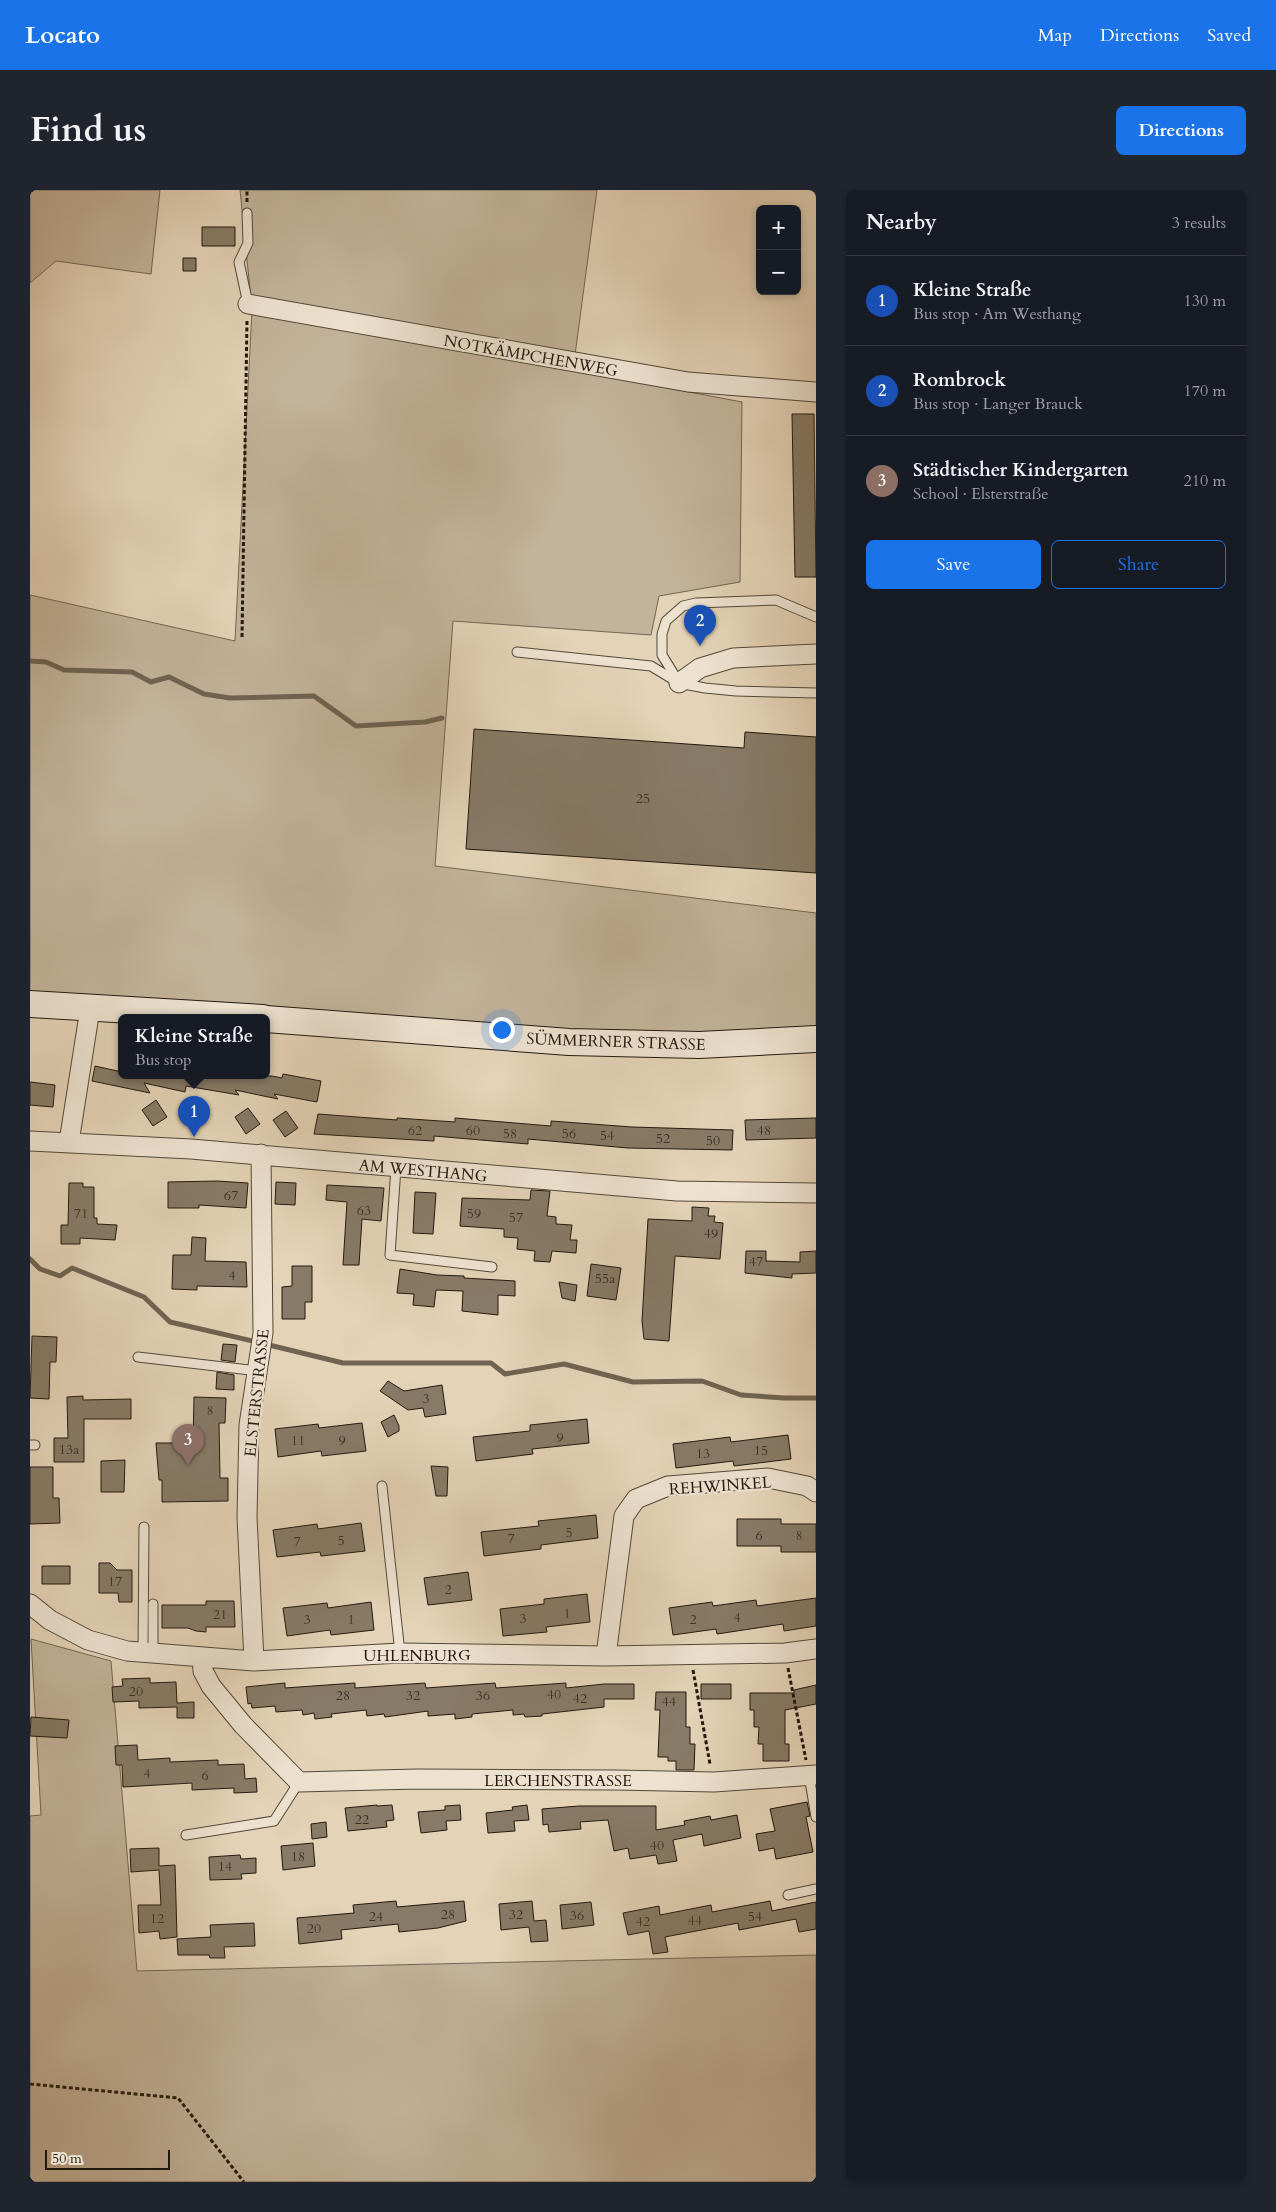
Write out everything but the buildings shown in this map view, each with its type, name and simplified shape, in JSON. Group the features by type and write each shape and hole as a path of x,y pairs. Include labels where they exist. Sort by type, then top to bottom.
{"main road":[{"name":"SÜMMERNER STRASSE","path":"30,1004 187,1014"},
{"name":"SÜMMERNER STRASSE","path":"270,1018 569,1042 699,1045 816,1039"}],"street":[{"name":"NOTKÄMPCHENWEG","path":"248,304 688,382 816,392"},
{"path":"679,683 700,668 733,658 816,654"},
{"path":"69,1142 90,1009"},
{"name":"AM WESTHANG","path":"30,1141 261,1154 677,1191 816,1194"},
{"name":"ELSTERSTRASSE","path":"254,1661 247,1517 249,1425 263,1333 261,1154"},
{"name":"REHWINKEL","path":"606,1656 624,1516 636,1499 668,1486 768,1478 807,1486 816,1492"},
{"name":"UHLENBURG","path":"30,1604 50,1620 88,1640 127,1651 254,1661 400,1653 606,1656 785,1653 816,1649"},
{"path":"202,1657 203,1671 211,1686 243,1725 299,1782"},
{"name":"LERCHENSTRASSE","path":"299,1782 427,1779 714,1782 812,1775"}],"lane":[{"path":"247,213 248,243 239,262 248,304"},
{"path":"679,683 662,655 662,634 666,621 683,606 696,603 776,600 816,617"},
{"path":"517,652 651,666 679,683 736,691 816,693"},
{"path":"396,1167 390,1255 492,1267"},
{"path":"138,1357 259,1366"},
{"path":"382,1486 400,1653"},
{"path":"144,1527 148,1653"},
{"path":"148,1653 154,1604"},
{"path":"812,1775 816,1817"},
{"path":"186,1835 274,1821 299,1782"},
{"path":"788,1895 816,1889"}],"path":[{"path":"242,637 248,304"},
{"path":"785,1653 812,1775"},
{"path":"690,1655 714,1782"},
{"path":"30,2084 178,2098 244,2182"}],"shaded area":[{"path":"30,190 160,190 151,274 56,261 30,283"},
{"path":"240,190 597,190 573,370 742,402 740,582 659,596 651,635 453,621 435,866 816,913 816,1028 701,1036 582,1032 30,993 30,595 235,641 252,310"},
{"path":"31,1639 111,1661 137,1971 816,1955 816,2182 30,2182 30,1816 41,1815"}],"waterway":[{"path":"30,661 46,662 64,670 132,672 151,682 169,677 204,694 230,698 314,696 356,726 425,722 442,718"},
{"path":"30,1259 40,1269 60,1276 72,1268 144,1297 170,1322 257,1342"},
{"path":"265,1344 343,1363 491,1363 505,1374 564,1364 633,1382 702,1381 741,1395 816,1398"}],"place":[{"name":"Rombrock","path":"700,646"},
{"name":"Kleine Straße","path":"194,1137"},
{"name":"Städtischer Kindergarten","path":"188,1465"}]}
